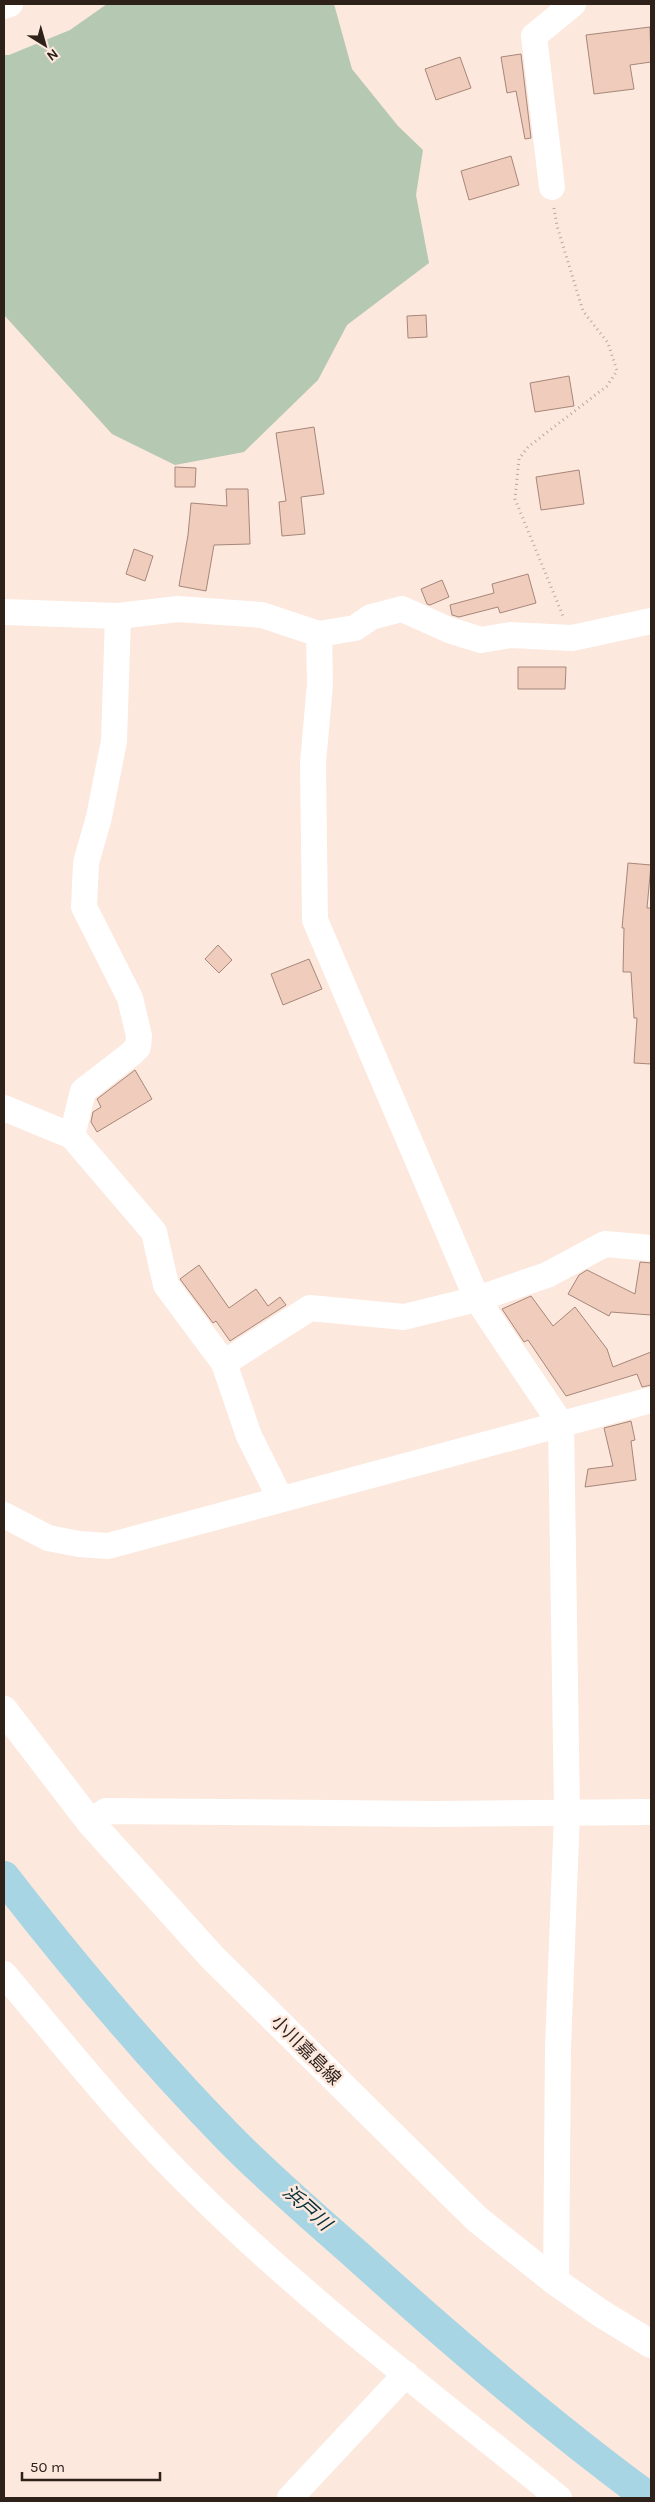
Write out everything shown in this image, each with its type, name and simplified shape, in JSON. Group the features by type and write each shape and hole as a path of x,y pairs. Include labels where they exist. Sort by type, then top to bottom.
{"main road":[{"name":"小川嘉島線","path":"4,1710 90,1822 212,1958 477,2218 556,2282 649,2344"}],"street":[{"path":"4,6 10,4"},
{"path":"552,187 534,36 573,4"},
{"path":"4,612 118,616 178,609 262,615 319,634 355,628 371,617 402,610 449,630 481,640 510,635 572,638 651,621"},
{"path":"72,1136 83,1091 131,1054 138,1047 139,1036 130,998 84,907 86,863 99,817 114,741 118,616"},
{"path":"319,634 320,684 313,763 315,920 477,1299 561,1424 567,1812 558,2048 556,2282"},
{"path":"4,1108 72,1136 154,1232 166,1285 224,1363 249,1436 280,1498"},
{"path":"224,1363 310,1308 404,1317 477,1299 547,1275 605,1244 651,1248"},
{"path":"4,1515 48,1538 79,1544 108,1546 280,1498 651,1400"},
{"path":"90,1822 106,1810 434,1814 651,1812"},
{"path":"4,1974 111,2100 194,2190 307,2295 559,2498"},
{"path":"290,2498 406,2374"}],"path":[{"path":"552,187 556,226 583,311 608,343 617,371 607,386 528,447 519,459 515,499 572,638"}],"green space":[{"path":"107,4 334,4 352,69 398,126 423,150 416,195 429,263 347,325 318,380 244,452 175,465 112,434 4,315 4,55 9,55 70,30"}],"building":[{"path":"650,27 651,62 630,65 634,89 594,94 586,35"},
{"path":"521,54 531,138 525,139 516,91 507,93 501,57"},
{"path":"460,57 471,88 436,100 425,69"},
{"path":"511,156 519,185 469,200 461,171"},
{"path":"426,315 427,337 408,338 407,316"},
{"path":"569,376 574,406 535,412 530,383"},
{"path":"314,427 324,494 301,497 305,534 282,536 279,502 286,501 276,433"},
{"path":"175,467 196,468 195,487 175,487"},
{"path":"579,470 584,504 541,510 536,477"},
{"path":"226,489 248,489 250,544 214,545 206,591 179,586 188,535 191,503 227,506"},
{"path":"134,549 153,556 145,581 126,574"},
{"path":"528,574 536,603 500,613 498,607 459,617 452,615 450,605 494,593 492,584"},
{"path":"442,580 449,597 430,605 427,604 421,589"},
{"path":"518,667 566,667 565,689 518,689"},
{"path":"628,863 651,865 647,908 651,908 651,1064 634,1063 637,1018 634,1018 631,972 623,972 624,928 622,928"},
{"path":"218,945 232,960 219,973 205,959"},
{"path":"309,959 322,989 283,1005 271,974"},
{"path":"135,1070 152,1099 97,1132 91,1122 93,1112 101,1107 97,1099"},
{"path":"640,1262 651,1263 651,1315 611,1312 609,1316 568,1294 579,1275 587,1270 635,1294"},
{"path":"199,1265 229,1308 256,1289 268,1306 280,1297 286,1305 230,1341 216,1321 213,1323 180,1279"},
{"path":"531,1296 553,1326 575,1307 607,1349 613,1367 651,1352 651,1385 642,1387 637,1374 566,1396 528,1340 524,1342 502,1309"},
{"path":"631,1421 635,1440 631,1441 636,1480 585,1487 588,1469 613,1466 604,1428"}],"waterway":[{"name":"浜戸川","path":"4,1877 57,1944 140,2042 244,2153 293,2199 466,2352 574,2441 649,2498"}]}
